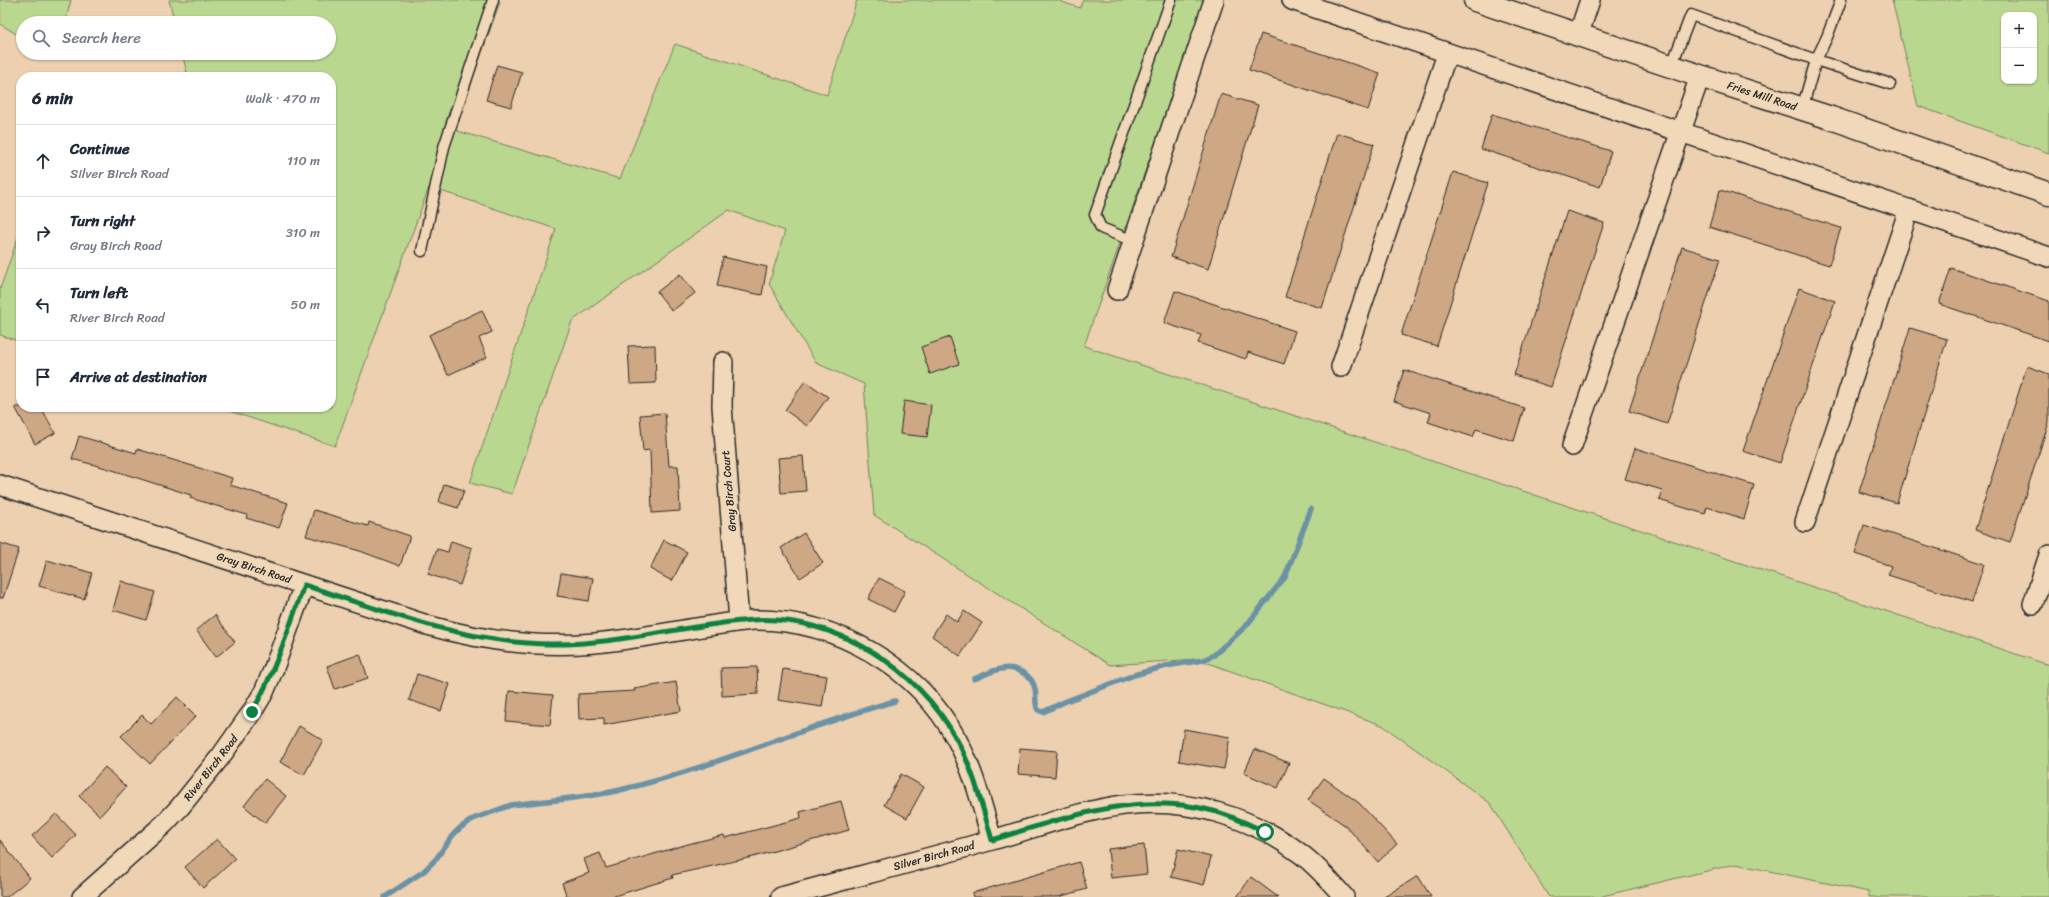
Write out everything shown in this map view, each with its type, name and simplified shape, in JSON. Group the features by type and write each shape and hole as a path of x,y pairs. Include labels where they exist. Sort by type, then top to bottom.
{"main road":[{"name":"Fries Mill Road","path":"1487,2 1578,36 1802,109 2049,194"}],"street":[{"path":"1117,290 1214,0"},
{"path":"1292,0 2049,257"},
{"path":"1578,36 1590,0"},
{"path":"1341,367 1448,54"},
{"path":"1572,446 1679,132 1700,76"},
{"path":"1805,522 1909,209"},
{"name":"Gray Birch Court","path":"723,362 722,406 739,621"},
{"name":"Gray Birch Road","path":"0,485 448,632 509,643 594,643 739,621 778,620 814,626 832,633 872,653 917,686 957,739 976,785 992,840"},
{"path":"2033,604 2049,555"},
{"name":"River Birch Road","path":"82,897 164,824 180,807 243,725 264,692 304,585"},
{"name":"Silver Birch Road","path":"781,897 992,840 1075,815 1124,805 1166,804 1189,806 1230,816 1265,832 1301,853 1318,868 1344,897"}],"lane":[{"path":"422,251 444,147 493,0"},
{"path":"1133,241 1101,228 1095,214 1171,0"},
{"path":"1802,109 1816,60 1827,37 1841,0"},
{"path":"1671,67 1691,15 1816,60 1890,84"}],"green space":[{"path":"0,0 71,0 67,16 16,16 16,34 0,24"},
{"path":"169,0 494,0 500,2 454,130 620,179 675,44 827,95 857,0 1056,0 1080,8 1083,0 1205,0 1084,346 2049,665 2049,897 1869,897 1869,892 1736,864 1598,897 1549,897 1490,803 1382,725 1197,659 1110,665 874,515 864,384 816,363 769,284 785,231 729,210 572,321 512,494 470,483 556,229 429,187 335,446 232,412 336,412 336,72 187,72 184,60 336,60 336,16 173,16"},
{"path":"1892,0 2049,0 2049,153 1918,106"},
{"path":"16,243 16,340 0,335 0,289"}],"building":[{"path":"1261,34 1380,73 1368,110 1249,70"},
{"path":"497,65 522,72 511,107 486,100"},
{"path":"1221,94 1258,105 1208,269 1171,257"},
{"path":"1492,114 1611,151 1600,187 1481,149"},
{"path":"1337,133 1374,144 1322,308 1285,297"},
{"path":"1453,172 1488,183 1437,346 1401,335"},
{"path":"1720,190 1841,228 1829,265 1709,227"},
{"path":"1567,211 1604,223 1551,387 1514,375"},
{"path":"1682,247 1720,259 1667,424 1629,411"},
{"path":"723,257 767,267 762,295 717,286"},
{"path":"1951,268 2049,301 2049,341 1939,304"},
{"path":"680,274 695,293 672,311 657,292"},
{"path":"1799,288 1835,301 1780,463 1743,451"},
{"path":"1175,291 1295,331 1284,364 1248,352 1246,359 1198,343 1201,335 1164,323"},
{"path":"482,310 492,332 479,338 487,357 448,375 429,335"},
{"path":"1910,328 1947,339 1897,503 1859,492"},
{"path":"950,337 959,364 930,374 921,347"},
{"path":"655,345 656,383 630,384 628,346"},
{"path":"2027,366 2049,374 2049,422 2010,542 1975,530"},
{"path":"1404,370 1524,408 1514,441 1476,429 1473,437 1428,422 1431,413 1394,401"},
{"path":"805,381 828,397 807,426 785,410"},
{"path":"904,401 931,405 927,437 900,434"},
{"path":"18,412 44,412 55,433 35,444"},
{"path":"665,413 669,466 678,466 680,511 652,513 650,450 643,451 640,415"},
{"path":"79,436 136,453 137,449 232,478 230,485 288,503 279,528 246,518 247,515 190,498 191,495 106,468 72,459"},
{"path":"1635,448 1754,485 1744,519 1707,507 1705,514 1659,500 1662,490 1625,479"},
{"path":"803,456 806,491 781,493 778,458"},
{"path":"444,484 464,490 458,508 439,502"},
{"path":"314,510 368,526 369,522 410,536 400,566 360,551 306,536"},
{"path":"1864,525 1984,564 1972,602 1888,575 1891,566 1855,554"},
{"path":"804,533 823,563 800,578 781,548"},
{"path":"664,540 687,552 672,581 650,569"},
{"path":"451,541 472,548 460,585 428,574 437,549 448,552"},
{"path":"0,543 19,549 3,598 0,598"},
{"path":"47,560 92,573 84,599 39,586"},
{"path":"561,573 593,578 589,601 557,596"},
{"path":"879,578 905,591 894,612 868,599"},
{"path":"121,581 155,592 146,620 113,610"},
{"path":"964,611 982,623 960,656 932,636 946,614 957,622"},
{"path":"215,615 235,642 216,657 196,630"},
{"path":"360,654 368,678 335,689 327,666"},
{"path":"757,667 758,694 722,696 721,668"},
{"path":"783,669 827,676 822,707 778,700"},
{"path":"417,674 450,684 441,711 409,700"},
{"path":"676,682 681,711 604,725 604,718 579,719 578,694 635,691 634,689"},
{"path":"509,691 553,695 550,725 506,721"},
{"path":"177,697 196,716 150,764 121,736 142,715 151,724"},
{"path":"299,726 323,740 304,775 280,762"},
{"path":"1184,729 1230,737 1224,769 1179,761"},
{"path":"1020,748 1057,751 1055,777 1018,774"},
{"path":"1255,749 1289,763 1278,788 1244,773"},
{"path":"105,767 126,787 100,816 79,796"},
{"path":"901,774 924,787 907,818 884,805"},
{"path":"1324,778 1359,803 1397,844 1378,862 1346,826 1308,800"},
{"path":"265,779 286,796 265,823 244,806"},
{"path":"841,801 849,830 753,857 672,875 673,878 611,897 567,897 562,883 589,873 584,859 600,853 606,868 688,844 724,835 725,838 801,818 800,812"},
{"path":"56,814 76,835 52,858 32,836"},
{"path":"217,839 235,859 203,888 185,867"},
{"path":"0,840 30,878 7,897 0,897"},
{"path":"1144,845 1147,874 1111,878 1108,849"},
{"path":"1178,849 1211,857 1204,885 1171,877"},
{"path":"1079,862 1087,889 1058,897 973,897 972,893"},
{"path":"1418,876 1431,897 1384,897"},
{"path":"1251,877 1278,897 1237,897"}],"waterway":[{"path":"974,679 1006,668 1022,672 1027,675 1033,684 1036,692 1038,710 1043,712 1064,702 1134,675 1166,666 1203,660 1214,655 1246,626 1285,577 1311,509"},
{"path":"385,897 424,871 436,859 453,835 473,819 511,805 616,791 652,782 722,760 860,711 895,701"}],"route":[{"path":"252,712 264,692 274,668 304,585 448,632 509,643 594,643 739,621 772,620 814,626 857,644 888,663 917,686 957,739 976,785 992,840 1075,815 1124,805 1144,804 1189,806 1209,810 1230,816 1265,832"}]}
